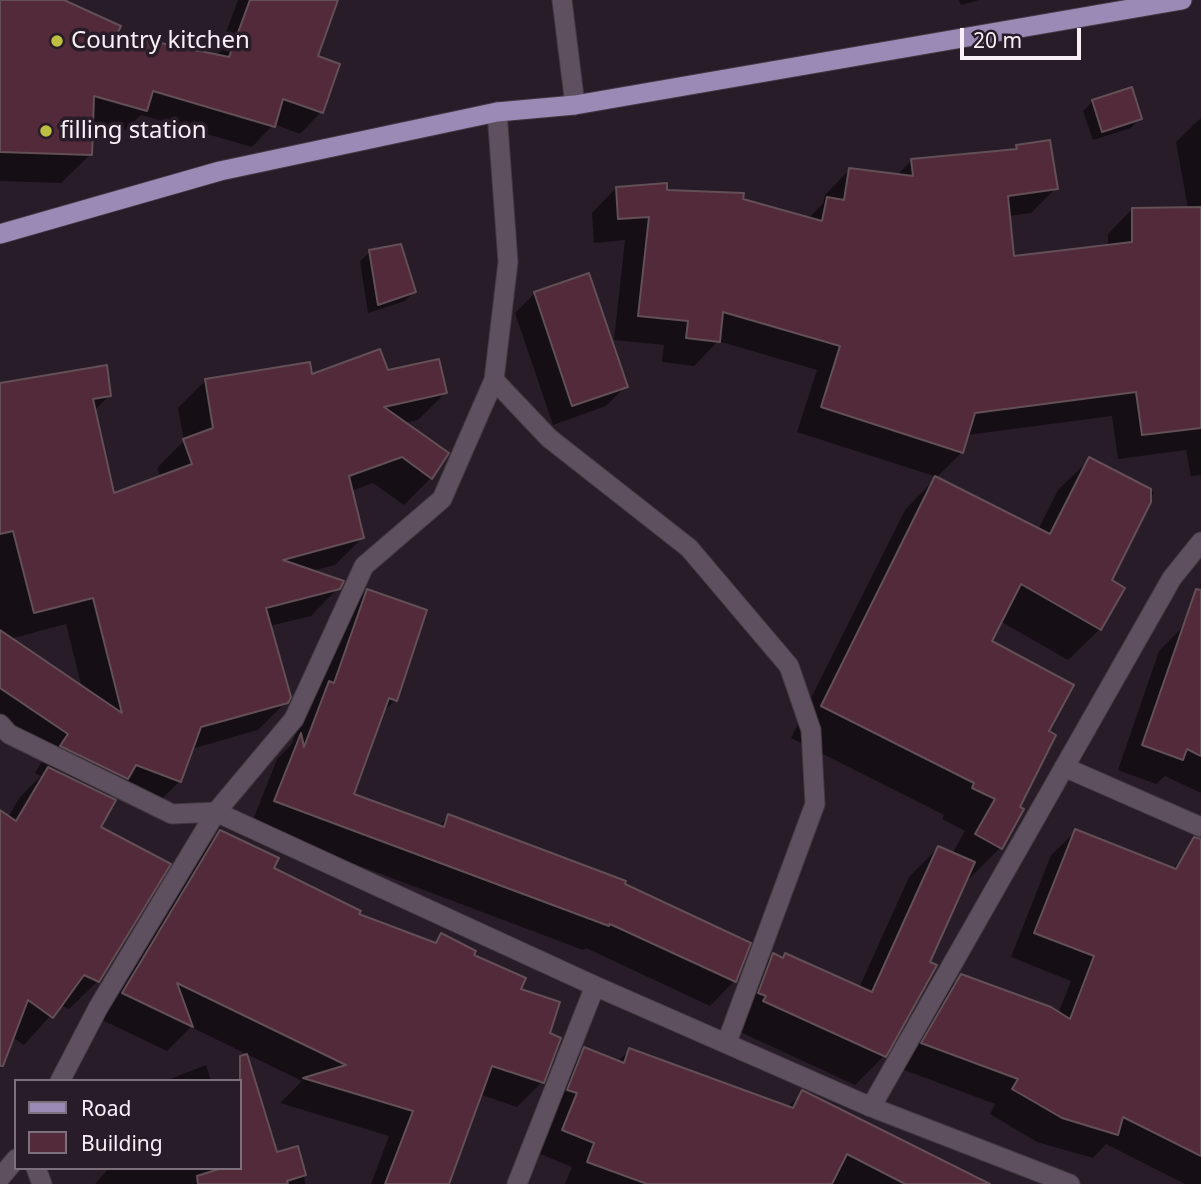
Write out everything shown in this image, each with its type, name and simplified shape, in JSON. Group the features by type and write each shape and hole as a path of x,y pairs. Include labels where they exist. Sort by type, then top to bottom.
{"main road":[{"path":"0,234 220,171 496,112 575,105 1182,0"}],"street":[{"path":"562,0 575,105"},
{"path":"61,1079 98,1008 216,812 294,719 364,566 442,499 495,380 508,262 496,112"},
{"path":"495,380 549,438 689,548 789,666 811,730 816,804 727,1042"},
{"path":"871,1107 1172,578 1201,542"},
{"path":"0,724 9,734 20,740 172,814 216,812 595,986 871,1107 1070,1184"},
{"path":"1064,767 1201,827"},
{"path":"517,1184 595,986"},
{"path":"0,1178 14,1161"}],"building":[{"path":"0,0 64,0 121,26 117,34 229,57 250,0 338,0 318,56 340,64 323,113 283,99 275,127 153,91 147,111 94,96 92,155 0,152"},
{"path":"1132,87 1142,119 1102,132 1092,100"},
{"path":"1050,140 1058,189 1008,196 1014,256 1132,242 1132,208 1201,207 1201,428 1142,435 1136,392 975,413 963,453 821,407 840,346 723,312 720,342 686,338 688,321 638,316 649,217 618,219 616,187 667,183 667,190 744,193 743,199 822,221 827,197 844,200 849,168 913,176 911,159 1017,149 1016,145"},
{"path":"401,244 416,292 378,305 369,250"},
{"path":"589,273 628,387 572,406 534,292"},
{"path":"380,349 388,370 439,359 447,393 384,407 449,453 432,479 402,457 349,476 364,538 283,560 344,581 340,589 266,608 291,697 288,703 201,727 181,782 136,765 128,779 60,746 68,734 0,688 0,630 122,713 93,598 34,613 13,531 0,534 0,383 107,365 111,396 93,399 114,493 192,464 183,439 213,428 205,379 310,362 312,374"},
{"path":"1089,457 1151,489 1151,502 1112,580 1125,588 1101,630 1021,584 992,641 1074,685 1049,731 1056,735 1020,807 1024,809 1002,849 975,834 995,799 972,788 974,783 821,706 935,476 1050,534"},
{"path":"367,589 427,610 397,701 389,698 354,794 444,827 448,814 626,881 625,884 751,943 736,982 610,924 609,926 274,801 301,733 304,747 329,681 334,683"},
{"path":"1196,589 1201,590 1201,756 1187,749 1183,760 1142,745"},
{"path":"48,767 116,800 101,827 171,864 99,982 84,975 53,1018 28,1000 3,1066 0,1066 0,810 16,821"},
{"path":"1075,829 1176,869 1194,837 1201,839 1201,1156 1123,1117 1118,1135 1062,1118 1012,1089 1018,1079 921,1043 961,974 1051,1007 1070,1019 1094,956 1034,933"},
{"path":"220,830 279,858 274,868 361,911 359,914 436,943 441,933 476,951 474,955 526,978 521,989 560,1002 550,1033 561,1038 544,1083 492,1066 449,1184 385,1184 413,1111 303,1078 346,1065 177,983 193,1027 122,993"},
{"path":"938,846 975,862 930,962 937,965 886,1057 763,1001 766,996 758,993 773,953 783,958 785,953 872,992"},
{"path":"584,1047 624,1063 629,1048 793,1108 802,1090 990,1184 905,1184 847,1154 832,1184 647,1184 587,1162 594,1143 562,1130 577,1093 567,1090"},
{"path":"247,1054 277,1152 298,1146 306,1175 287,1181 288,1184 198,1184 197,1176 216,1170 242,1170 240,1056"}],"place":[{"name":"Country kitchen","path":"57,41"},
{"name":"filling station","path":"46,131"}]}
